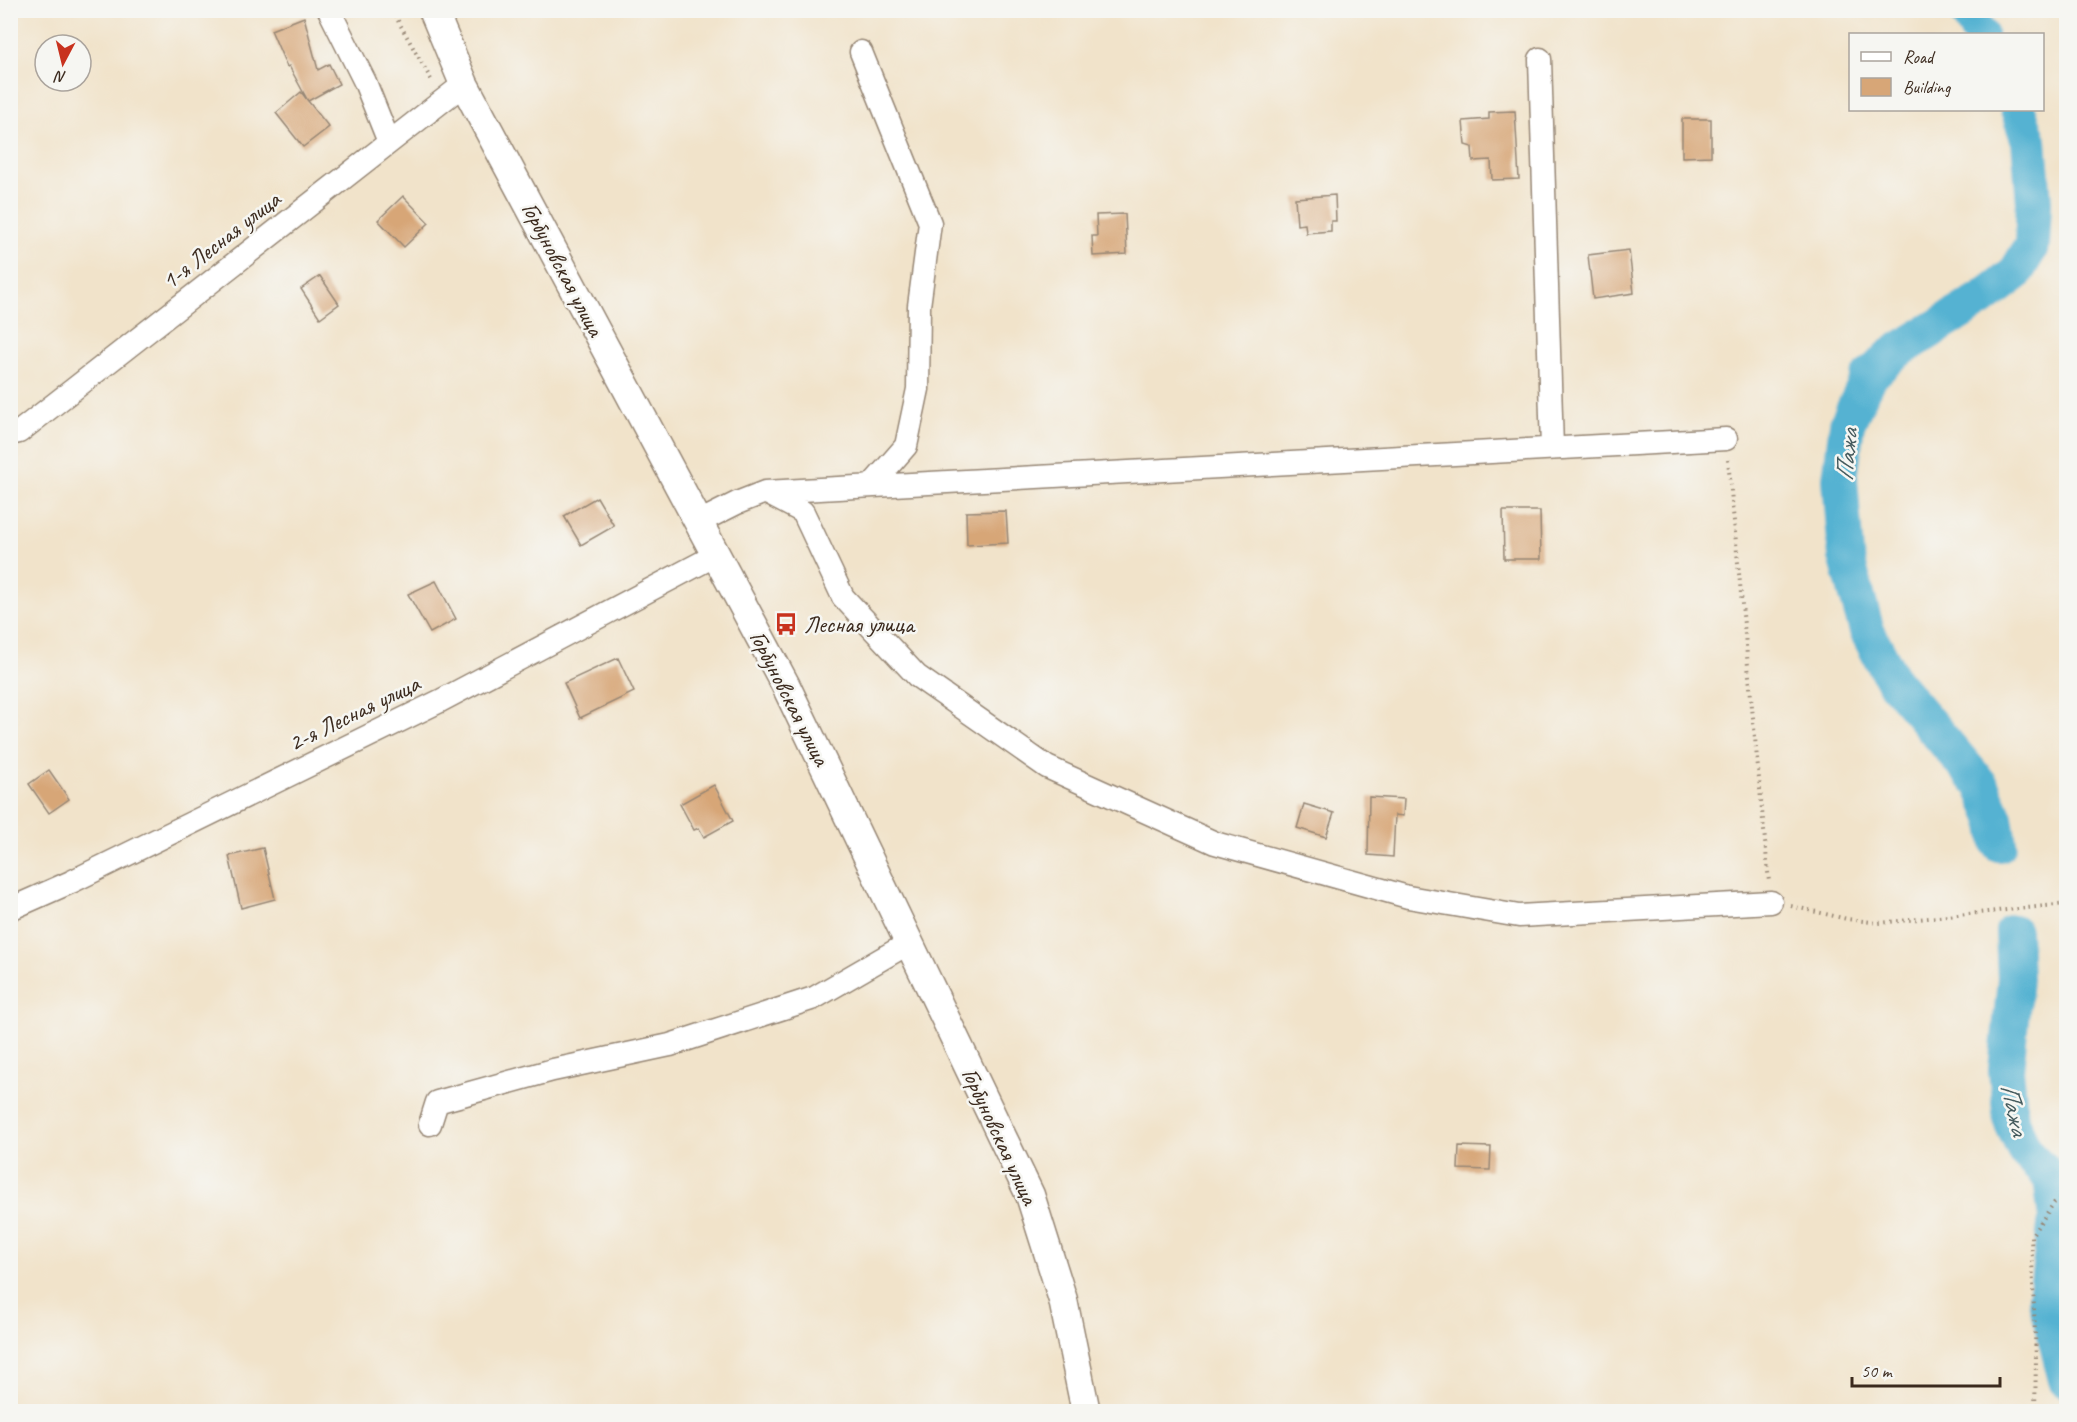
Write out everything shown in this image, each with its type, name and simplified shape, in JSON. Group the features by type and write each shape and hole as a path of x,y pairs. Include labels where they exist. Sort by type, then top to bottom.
{"main road":[{"name":"Горбуновская улица","path":"433,10 453,92 699,522 785,684 1030,1195 1064,1300 1086,1412"}],"street":[{"path":"329,10 365,82 389,142"},
{"path":"861,52 930,223 919,306 918,389 906,446 871,486"},
{"path":"1540,59 1552,448"},
{"name":"1-я Лесная улица","path":"10,434 19,432 453,92"},
{"path":"699,522 765,492 1726,439"},
{"path":"765,492 803,512 843,597 917,676 1047,767 1215,843 1408,897 1519,916 1771,902"},
{"name":"2-я Лесная улица","path":"10,909 71,882 440,701 716,555"},
{"path":"430,1124 437,1102 553,1070 670,1045 814,998 909,943"}],"path":[{"path":"392,10 407,40 453,92"},
{"path":"1726,439 1771,902 1847,919 1879,923 2067,904"},
{"path":"2035,1412 2036,1358 2031,1236 2054,1203 2067,1195"}],"building":[{"path":"304,17 318,70 329,64 339,84 308,101 289,66 287,67 271,30"},
{"path":"301,92 329,127 303,147 276,113"},
{"path":"1515,111 1519,179 1492,180 1491,160 1473,161 1472,147 1465,145 1463,121 1489,119 1489,112"},
{"path":"1682,119 1711,119 1711,156 1682,157"},
{"path":"1335,195 1336,221 1331,221 1331,231 1306,233 1305,224 1297,225 1295,198"},
{"path":"403,196 429,223 404,247 378,220"},
{"path":"1125,214 1127,254 1093,256 1092,236 1097,236 1096,215"},
{"path":"1629,250 1634,293 1593,299 1588,255"},
{"path":"320,276 339,304 320,318 301,289"},
{"path":"597,497 614,526 581,545 564,516"},
{"path":"1006,511 1008,543 967,545 966,512"},
{"path":"1503,511 1540,511 1541,559 1504,559"},
{"path":"436,581 456,619 430,633 408,594"},
{"path":"618,658 634,692 580,718 564,683"},
{"path":"49,770 69,799 49,813 29,784"},
{"path":"714,785 733,821 704,837 699,828 694,830 680,804"},
{"path":"1369,797 1404,799 1403,816 1395,815 1393,857 1368,855"},
{"path":"1304,804 1334,813 1326,837 1297,828"},
{"path":"263,848 275,899 241,908 229,856"},
{"path":"1459,1146 1491,1147 1490,1170 1458,1169"}],"waterway":[{"name":"Пажа","path":"1965,10 1979,33"},
{"name":"Пажа","path":"1999,844 1995,818 1981,785 1892,679 1867,631 1846,556 1840,479 1847,424 1868,378 1893,354 1982,299 2015,274 2032,245 2034,202 2029,141 2018,111"},
{"name":"Пажа","path":"2013,932 2015,979 2006,1070 2011,1121 2026,1153 2051,1178 2056,1218 2046,1300 2066,1380"}],"place":[{"name":"Лесная улица","path":"786,624"}]}
